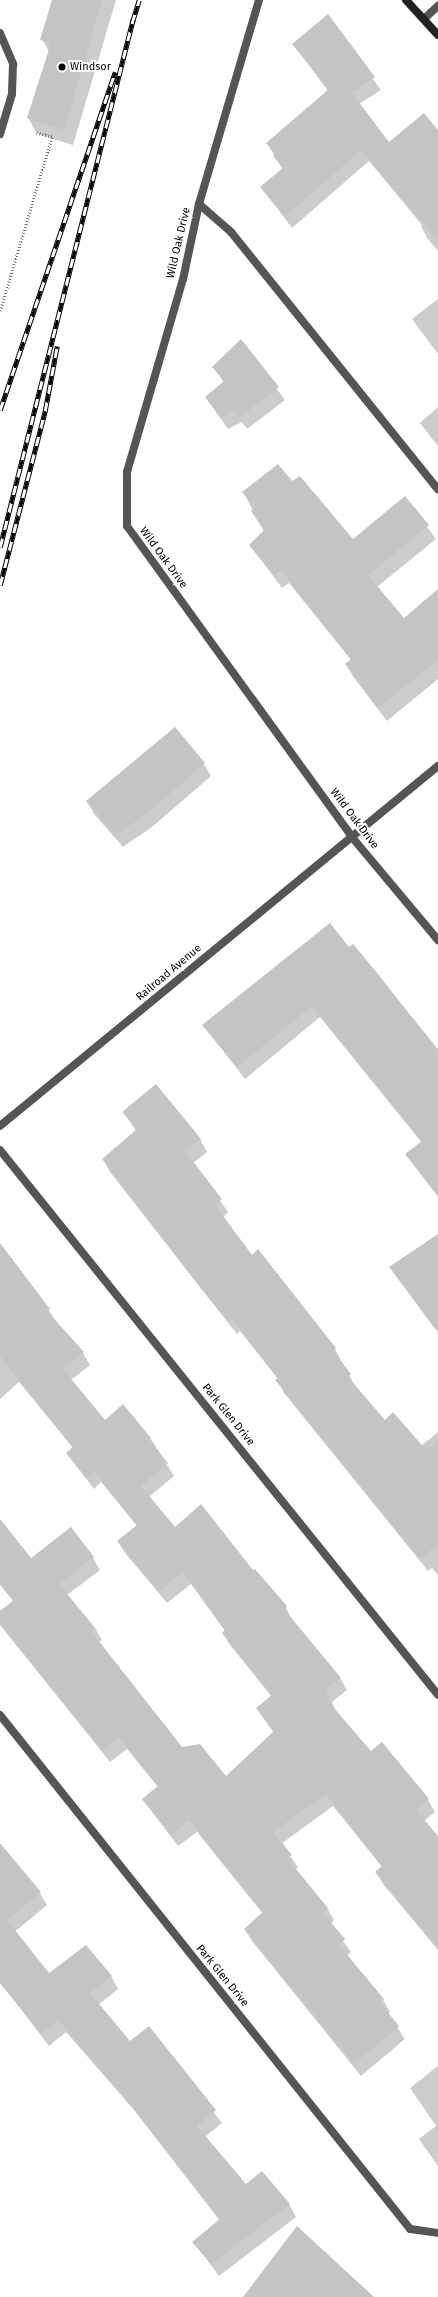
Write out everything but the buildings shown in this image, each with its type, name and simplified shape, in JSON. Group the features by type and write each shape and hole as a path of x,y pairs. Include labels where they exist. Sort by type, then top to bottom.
{"main road":[{"path":"406,0 438,35"}],"street":[{"name":"Wild Oak Drive","path":"258,0 199,204 183,279 128,472 127,526 352,836 438,940"},
{"path":"424,18 438,6"},
{"path":"0,33 12,64 12,94 0,134"},
{"path":"199,204 231,232 438,489"},
{"name":"Railroad Avenue","path":"0,1126 438,766"},
{"name":"Park Glen Drive","path":"0,1150 438,1695"},
{"name":"Park Glen Drive","path":"0,1715 410,2229 438,2233"}],"path":[{"path":"0,311 52,137 37,133"}],"railway":[{"path":"132,23 139,0"},
{"path":"0,547 133,19"},
{"path":"0,410 115,72"},
{"path":"0,585 45,411 57,346"}],"place":[{"name":"Windsor","path":"62,67"}]}
